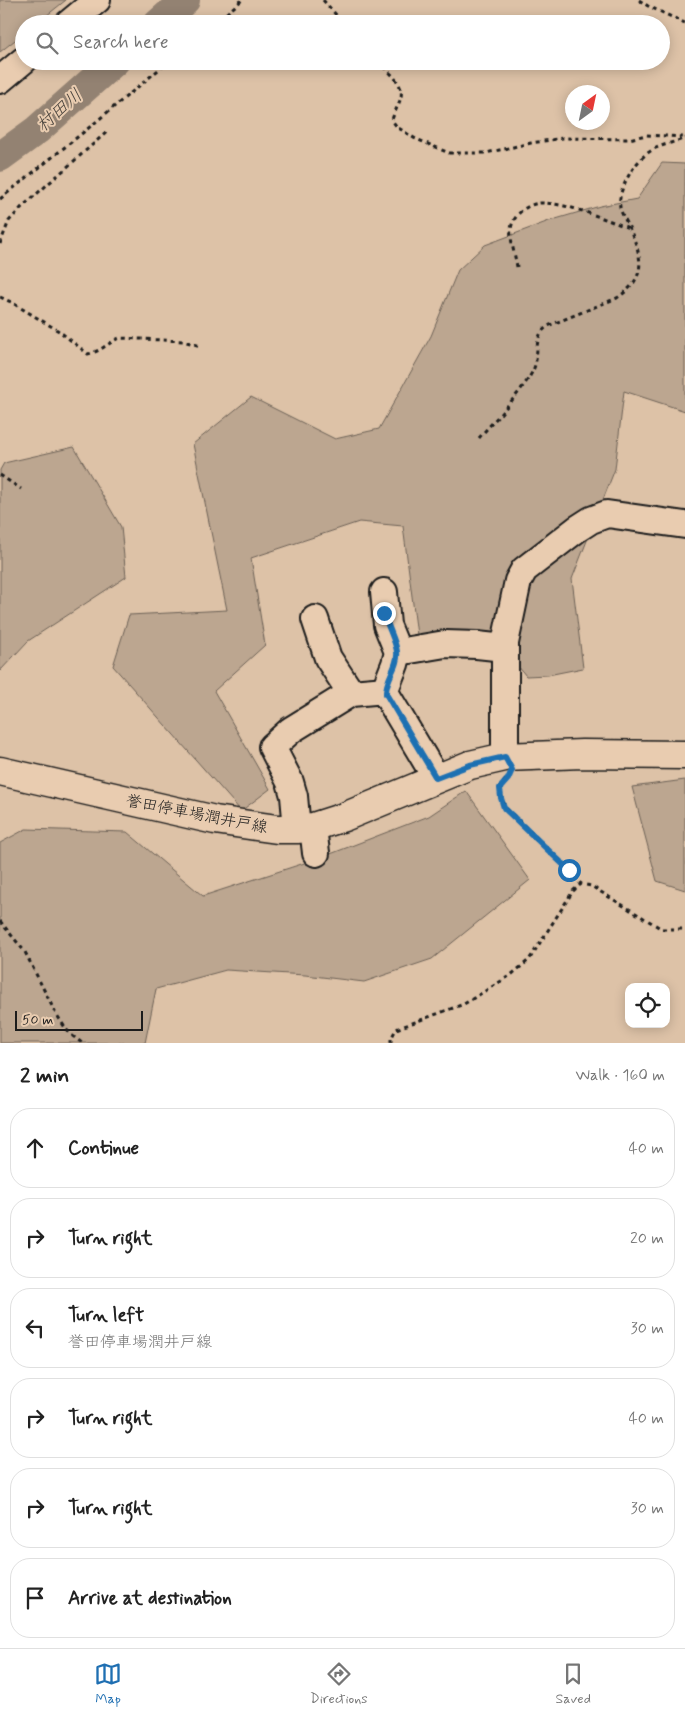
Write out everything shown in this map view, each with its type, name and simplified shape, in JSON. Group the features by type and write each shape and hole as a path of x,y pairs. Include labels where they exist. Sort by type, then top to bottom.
{"main road":[{"name":"誉田停車場潤井戸線","path":"0,771 215,820 277,828 305,828 368,808 470,765 505,757 582,754 685,755"}],"street":[{"path":"79,15 97,0"},
{"path":"0,80 15,68"},
{"path":"505,757 505,648 516,586 524,570 577,529 591,520 607,514 685,525"},
{"path":"384,592 387,625 398,652 386,694 436,778"},
{"path":"315,619 328,658 351,693"},
{"path":"398,652 445,644 505,648"},
{"path":"316,853 305,828 290,782 272,748 274,744 291,730 351,693 386,690"}],"path":[{"path":"224,15 242,0"},
{"path":"323,0 336,15"},
{"path":"640,0 668,15"},
{"path":"670,16 685,23"},
{"path":"0,199 158,70"},
{"path":"387,70 398,82 401,90 392,120 397,127 414,138 449,153 486,153 531,142 563,138 629,139 646,135 685,138"},
{"path":"0,244 9,221 23,206 108,131"},
{"path":"479,438 531,374 535,366 538,336 542,330 617,298 626,292 636,279 640,271 641,260 620,206 621,193 635,165 648,153 656,148 685,138"},
{"path":"518,267 510,230 517,215 530,204 543,202 629,228"},
{"path":"0,297 59,331 88,354 96,353 119,338 183,341 201,346"},
{"path":"0,475 21,489"},
{"path":"505,757 512,770 508,779 500,788 504,808 569,870 580,884 591,886 662,929 685,929"},
{"path":"391,1043 396,1029 464,1004 511,975 529,960 573,891 580,884"},
{"path":"0,921 25,952 64,1026 70,1034 82,1043"}],"shaded area":[{"path":"0,0 66,0 47,15 15,15 15,40 0,52"},
{"path":"662,163 685,164 685,411 624,391 615,469 572,579 583,668 548,675 526,676 501,645 417,635 403,526 359,522 251,558 265,645 214,691 270,789 241,811 113,666 129,615 227,610 193,444 251,397 335,439 379,429 431,336 458,270 485,245 549,221 600,206 637,199"},
{"path":"74,447 121,527 126,577 28,641 0,671 0,470 4,463"},
{"path":"685,780 685,890 657,881 632,787"},
{"path":"466,791 530,880 432,959 364,982 305,975 226,970 156,989 145,1043 0,1043 0,843 26,829 127,832 203,896 320,858 429,816"}],"waterway":[{"name":"村田川","path":"168,15 185,0"},
{"name":"村田川","path":"0,157 37,130 105,70"}],"route":[{"path":"384,613 398,652 386,687 386,694 436,778 470,765 505,757 512,770 508,779 500,788 504,808 569,870"}]}
